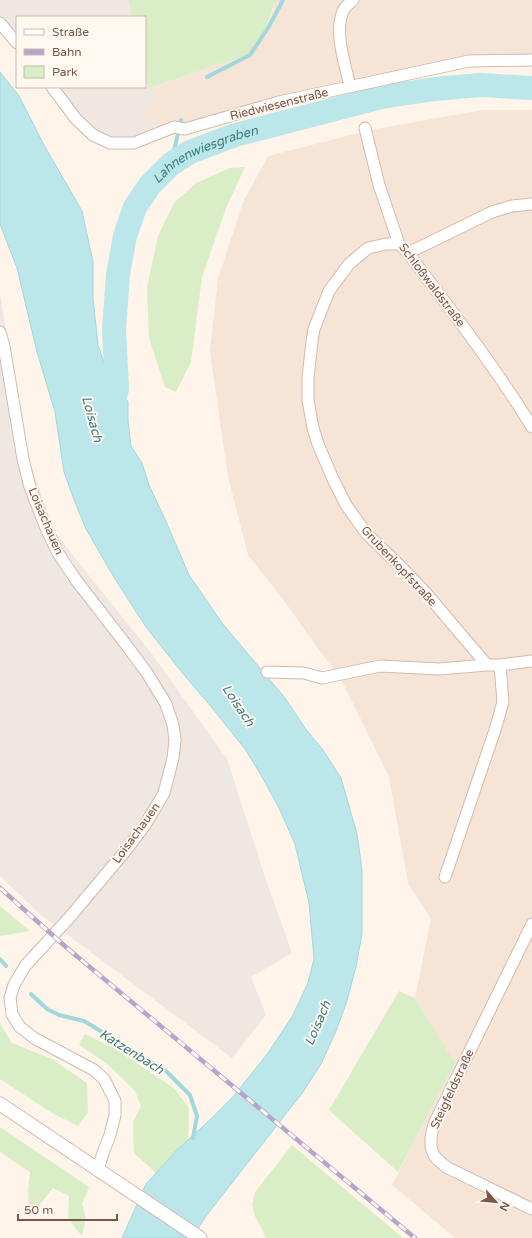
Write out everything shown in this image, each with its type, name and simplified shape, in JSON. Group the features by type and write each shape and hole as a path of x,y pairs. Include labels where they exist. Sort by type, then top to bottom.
{"street":[{"path":"350,86 339,35 341,19 345,8 353,0"},
{"path":"0,23 16,42"},
{"name":"Riedwiesenstraße","path":"53,88 76,119 93,135 110,143 134,143 179,128 279,102 469,61 532,60"},
{"name":"Schloßwaldstraße","path":"365,128 379,185 398,244 408,253 478,348 532,427"},
{"path":"408,253 492,212 512,206 532,204"},
{"name":"Grubenkopfstraße","path":"398,244 386,244 368,248 349,264 329,291 314,330 312,342 308,377 308,400 313,428 333,479 346,505 366,533 421,588 487,665"},
{"name":"Loisachauen","path":"0,332 4,346 23,459 30,487 46,528 58,553 72,574 124,642 166,704 173,725 175,740 173,758 164,793 145,825 127,849 69,918 25,966 14,985 10,998 12,1014 20,1027 34,1038 94,1070 104,1079 115,1101 115,1114 110,1136 102,1153 98,1169"},
{"path":"267,672 304,673 322,678 380,666 439,670 532,661"},
{"path":"445,877 495,730 503,702 500,665"},
{"name":"Steigfeldstraße","path":"532,924 435,1122 431,1134 431,1146 435,1157 446,1167 532,1209"},
{"path":"0,1104 200,1238"}],"shaded area":[{"path":"0,0 128,0 132,16 16,16 16,39 0,19"},
{"path":"276,0 532,0 532,54 468,56 187,126 160,131 144,120 140,107 153,103 149,88 250,54 267,28"},
{"path":"146,74 154,103 140,107 144,120 156,117 160,131 133,142 111,141 95,134 55,88 146,88"},
{"path":"483,110 532,110 532,1238 455,1238 392,1185 454,1063 415,998 431,919 408,883 389,777 343,683 282,598 248,555 228,477 210,351 218,279 243,202 268,156 370,130"},
{"path":"0,294 25,449 55,533 152,654 227,759 265,877 292,953 251,977 266,1015 232,1058 40,914 0,876"}],"green space":[{"path":"128,0 279,0 274,4 266,28 250,54 149,88 146,74 146,16 132,16"},
{"path":"245,167 226,208 202,277 191,362 176,392 165,387 149,338 147,288 158,236 174,203 196,183 230,168"},
{"path":"0,906 30,931 0,936"},
{"path":"399,991 415,998 455,1063 398,1172 329,1110"},
{"path":"0,1023 12,1043 52,1059 87,1083 88,1112 78,1126 52,1113 0,1079"},
{"path":"85,1034 116,1049 175,1089 189,1108 188,1140 156,1173 134,1153 133,1122 141,1106 135,1091 106,1063 79,1045"},
{"path":"0,1127 89,1187 82,1204 86,1218 82,1236 68,1219 69,1196 53,1188 41,1203 29,1212 28,1190 30,1172 0,1152"},
{"path":"292,1145 403,1238 266,1238 255,1216 252,1205 255,1192"}],"water":[{"name":"Loisach","path":"0,72 19,96 44,145 82,211 93,262 93,298 98,345 109,377 128,402 128,421 131,446 142,463 149,485 189,575 222,623 285,698 305,728 323,750 341,778 357,834 362,870 362,933 356,967 346,1004 336,1031 321,1064 303,1092 206,1216 192,1238 122,1238 146,1184 177,1150 233,1097 268,1053 292,1017 308,983 314,959 309,903 295,844 279,808 261,775 245,749 146,627 115,579 86,529 73,497 64,472 55,412 37,352 17,268 0,224"}],"waterway":[{"path":"207,77 250,55 268,28 283,0"},
{"name":"Lahnenwiesgraben","path":"109,421 117,389 114,330 118,274 125,236 135,207 150,185 171,164 190,152 235,135 382,97 435,89 480,85 532,88"},
{"path":"171,164 181,120"},
{"name":"Katzenbach","path":"0,959 6,966"},
{"name":"Katzenbach","path":"31,994 47,1009 59,1015 84,1021 165,1070 190,1095 197,1116 193,1138"}],"railway":[{"path":"0,888 67,948 415,1238"}]}
